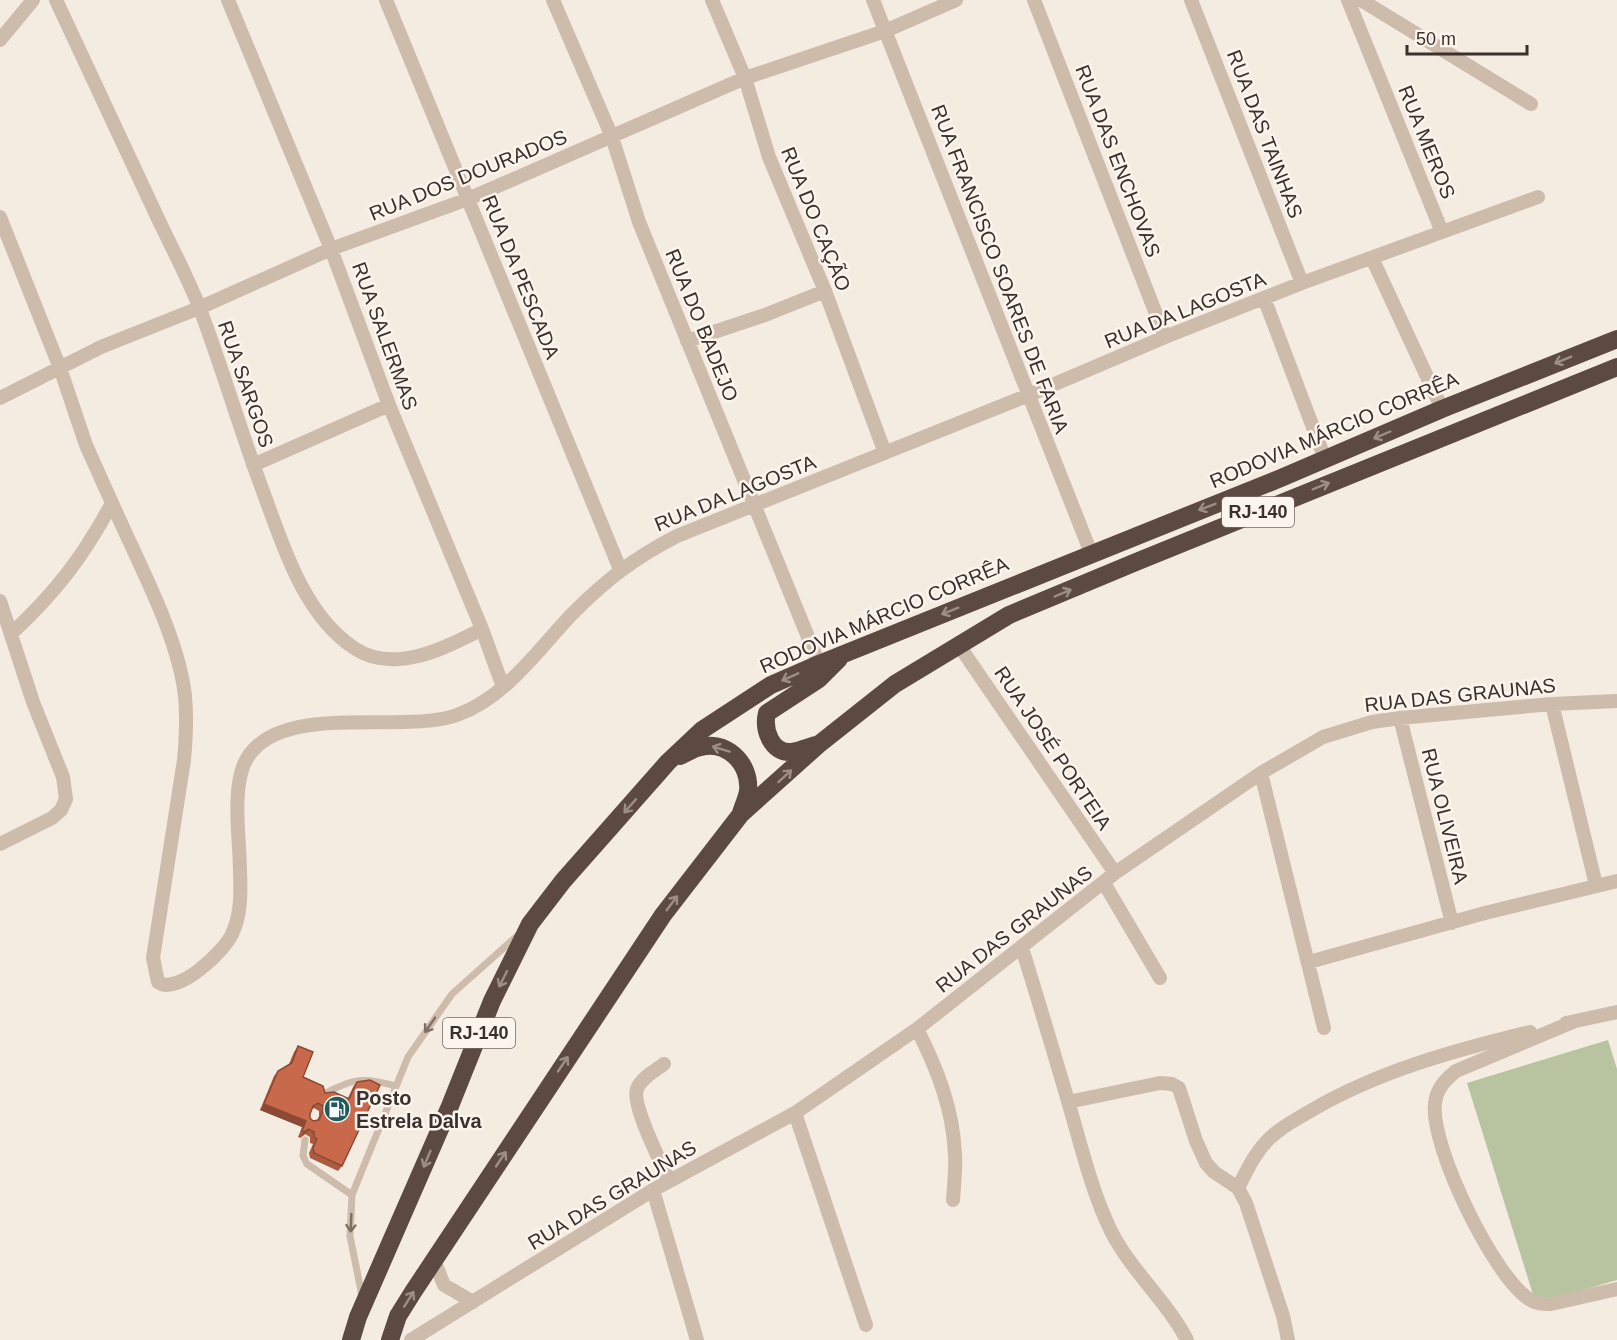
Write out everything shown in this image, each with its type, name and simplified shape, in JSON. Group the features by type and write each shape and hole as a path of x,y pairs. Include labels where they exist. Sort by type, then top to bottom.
{"highway":[{"name":"RODOVIA MÁRCIO CORRÊA","path":"351,1340 363,1305 450,1106 492,1001 530,924 563,881 668,762 702,730 771,685 844,653 1617,339"},
{"name":"RJ-140","path":"390,1340 398,1316 663,915 741,814 818,744 895,684 1009,615 1617,367"},
{"path":"818,744 790,752 780,749 770,740 764,725 766,713 819,679 844,653"},
{"path":"668,762 698,747 714,746 729,751 741,761 748,776 748,792 741,814"}],"street":[{"path":"0,40 33,0"},
{"name":"RUA SARGOS","path":"56,0 199,308 253,465 286,553 307,596 334,632 355,649 371,656 387,659 406,658 448,646 482,629"},
{"name":"RUA SALERMAS","path":"228,0 332,249 389,405 482,629 503,687"},
{"name":"RUA DA PESCADA","path":"387,0 620,569"},
{"name":"RUA DO BADEJO","path":"553,0 612,137 639,222 819,664"},
{"name":"RUA DO CAÇÃO","path":"712,0 745,78 769,157 825,291 885,453"},
{"name":"RUA FRANCISCO SOARES DE FARIA","path":"873,0 1091,553"},
{"name":"RUA DOS DOURADOS","path":"0,398 111,343 199,308 332,249 468,199 745,78 885,31 956,0"},
{"name":"RUA DAS ENCHOVAS","path":"1034,0 1165,337"},
{"name":"RUA DAS TAINHAS","path":"1191,0 1302,283"},
{"name":"RUA MEROS","path":"1348,0 1442,232"},
{"path":"1361,0 1531,104"},
{"name":"RUA DA LAGOSTA","path":"112,503 166,625 182,677 185,696 187,733 153,958 156,977 158,982 164,986 178,983 212,959 231,936 238,919 240,901 238,798 241,775 246,760 256,746 274,735 316,724 412,722 454,716 476,706 503,687 574,612 620,569 647,551 677,536 1302,283 1538,197"},
{"path":"0,217 60,368 86,445 112,503 94,536 51,596 11,634"},
{"path":"1372,258 1442,409"},
{"path":"687,341 765,315 825,291"},
{"path":"1264,298 1325,459"},
{"path":"253,465 389,405"},
{"path":"0,601 33,702 63,777 66,799 61,810 52,818 0,844"},
{"name":"RUA JOSÉ PORTEIA","path":"958,644 1115,873"},
{"name":"RUA DAS GRAUNAS","path":"411,1340 653,1190 795,1113 917,1029 1115,873 1261,773 1323,737 1372,722 1400,718 1552,704 1617,701"},
{"path":"1552,704 1596,885"},
{"name":"RUA OLIVEIRA","path":"1400,718 1452,923"},
{"path":"1261,773 1324,1028"},
{"path":"1309,962 1617,880"},
{"path":"1104,883 1160,978"},
{"path":"1022,948 1084,1162 1112,1233 1187,1340"},
{"path":"1238,1188 1251,1160 1269,1139 1285,1125 1325,1102 1375,1079 1434,1057 1617,1012"},
{"path":"1575,1021 1456,1071 1442,1084 1436,1095 1434,1107 1436,1125 1449,1171 1470,1214 1508,1280 1522,1295 1539,1304 1551,1304 1617,1289"},
{"path":"917,1029 934,1064 945,1095 952,1127 955,1154 953,1200"},
{"path":"664,1064 642,1081 636,1091 636,1096 641,1116 669,1181"},
{"path":"1068,1102 1160,1083 1172,1084 1181,1093 1196,1141 1206,1163 1214,1172 1238,1188 1257,1233 1283,1316 1288,1340"},
{"path":"795,1113 866,1325"},
{"path":"653,1190 697,1340"},
{"path":"434,1260 444,1285 473,1302"}],"lane":[{"path":"363,1305 351,1236 352,1195 408,1057 452,994 530,924"},
{"path":"324,1094 352,1081 374,1080 396,1086"},
{"path":"305,1140 303,1156 307,1164 352,1195"}],"green space":[{"path":"1608,1040 1617,1069 1617,1280 1536,1304 1467,1083"}],"building":[{"path":"298,1046 313,1052 303,1077 323,1086 325,1093 334,1092 349,1099 357,1082 370,1080 380,1085 342,1166 314,1153 313,1148 317,1139 314,1137 314,1132 309,1129 302,1131 306,1121 264,1104 278,1071 292,1063","holes":["318,1103 323,1106 319,1120 313,1121 310,1118 313,1106"]}],"place":[{"name":"Posto Estrela Dalva","path":"337,1109"}]}
